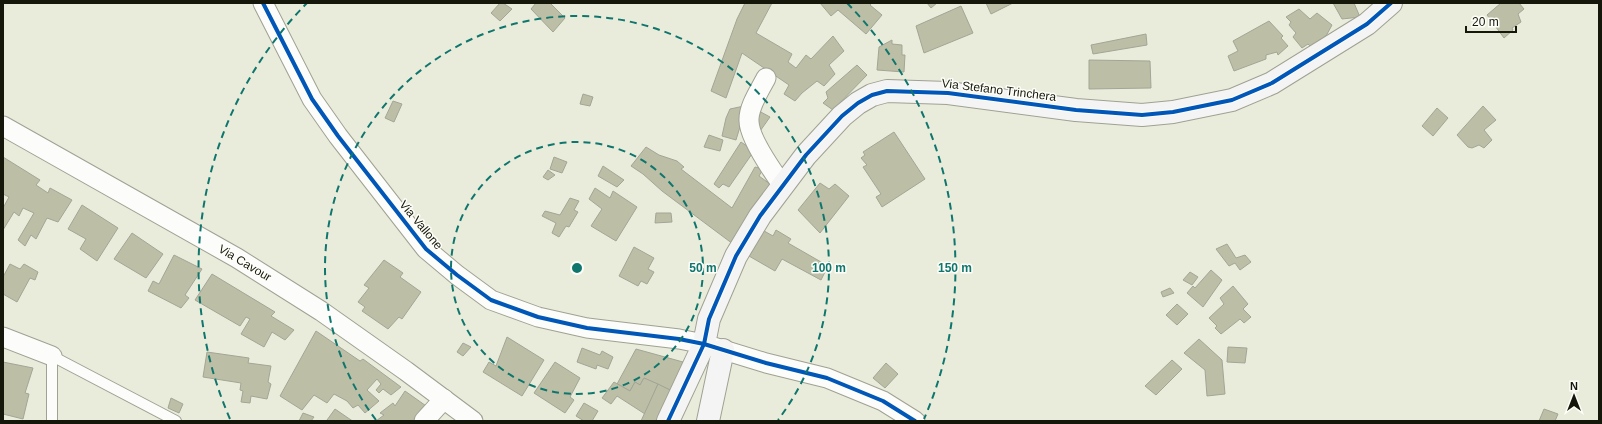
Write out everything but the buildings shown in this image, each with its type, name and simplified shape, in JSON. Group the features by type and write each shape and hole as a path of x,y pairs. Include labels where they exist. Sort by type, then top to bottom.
{"street":[{"name":"Via Vallone","path":"263,3 312,99 338,136 426,249 457,275 491,300 538,317 587,328 679,339 827,378 883,402 915,421"},
{"name":"Via Stefano Trinchera","path":"668,421 713,347 709,319 736,256 760,216 806,155 842,116 858,103 872,95 887,91 948,93 1076,110 1142,115 1173,112 1232,100 1272,84 1367,24 1391,3"},
{"path":"766,78 752,108 749,121 764,160 783,186"},
{"name":"Via Cavour","path":"3,126 237,258 321,311 474,421"},
{"path":"3,337 52,356"},
{"path":"708,421 713,347"},
{"path":"424,421 444,399"}],"lane":[{"path":"52,421 52,356 176,421"}],"cycle path":[{"path":"263,3 312,99 338,136 426,249 457,275 491,300 538,317 587,328 679,339 704,344 766,363 827,378 883,401 915,421"},
{"path":"668,421 704,344 709,319 736,256 760,216 806,155 842,116 858,103 872,95 887,91 948,93 1076,110 1142,115 1173,112 1232,100 1272,83 1367,24 1391,3"}]}
